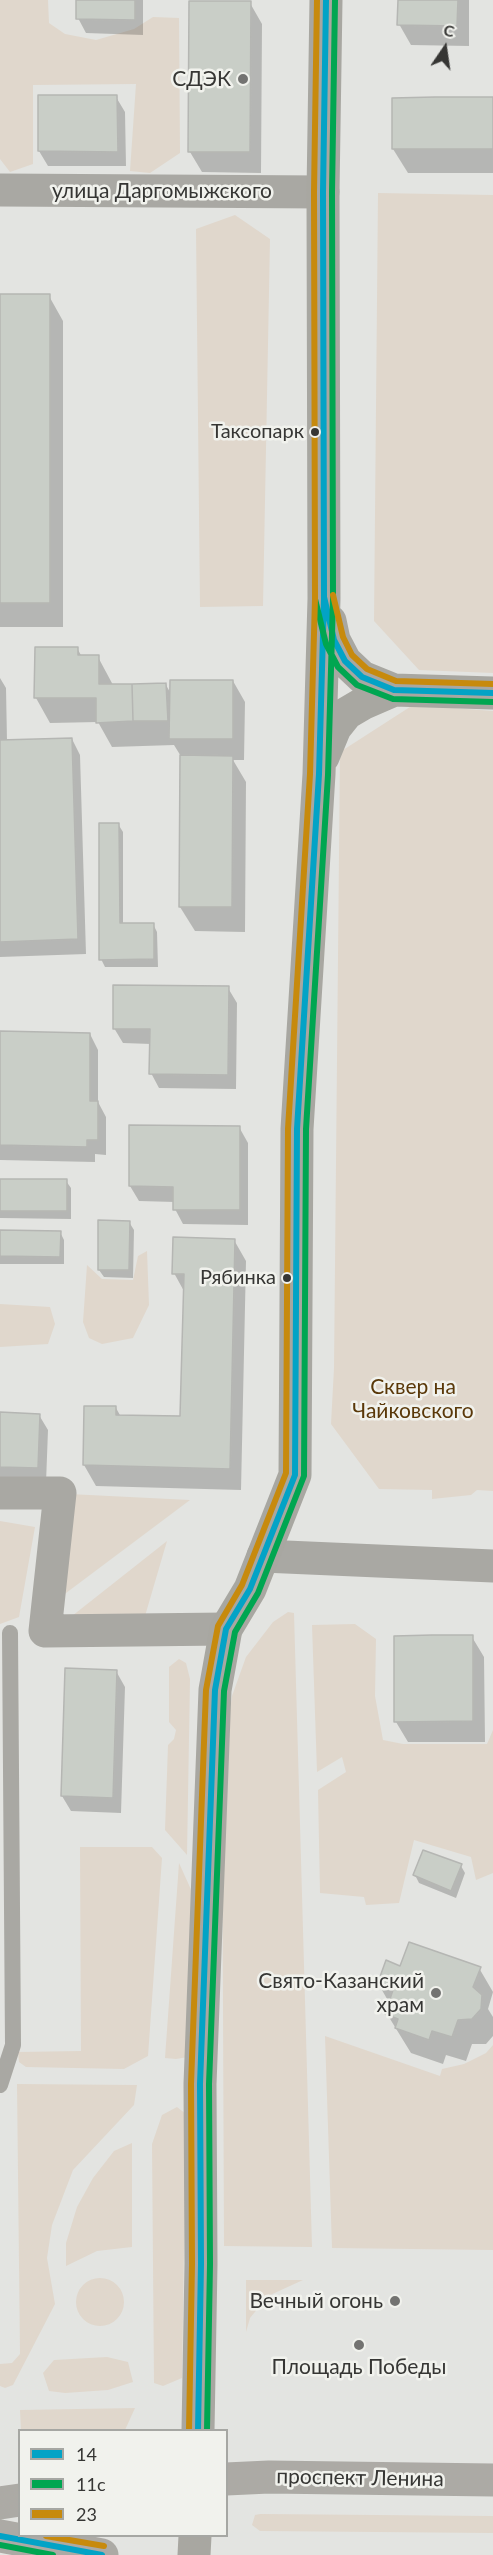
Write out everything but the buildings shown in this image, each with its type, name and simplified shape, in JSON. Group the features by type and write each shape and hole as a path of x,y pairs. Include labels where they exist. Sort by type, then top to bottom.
{"main road":[{"path":"198,2429 201,2061 215,1690 226,1629 250,1590 295,1475 297,1129 319,774 324,599 323,192 326,0"},
{"path":"324,599 334,640 345,661 362,677 394,690 493,693"},
{"path":"319,774 325,750 335,728 347,713 394,690"},
{"name":"проспект Ленина","path":"228,2479 269,2477 493,2480"},
{"path":"0,2503 18,2500"},
{"path":"0,2536 51,2550 102,2555"},
{"path":"195,2537 195,2555"}],"street":[{"name":"улица Даргомыжского","path":"0,190 323,192"},
{"path":"0,1493 60,1493 22,1632 226,1629"},
{"path":"263,1556 493,1566"}],"lane":[{"path":"0,2085 13,2045 22,1632"}],"green space":[{"path":"0,0 48,0 49,23 65,34 96,40 134,29 153,17 179,18 180,153 150,173 130,171 136,84 33,85 33,164 10,172 0,159"},
{"path":"378,193 493,195 493,673 419,670 374,621"},
{"path":"235,215 270,239 263,606 200,607 196,229"},
{"name":"Сквер на Чайковского","path":"413,705 493,711 493,1491 477,1490 471,1495 432,1499 432,1490 379,1489 331,1424 334,1368 340,752"},
{"path":"147,1251 149,1305 133,1338 102,1344 89,1338 83,1322 87,1265 102,1279 133,1280 138,1256"},
{"path":"0,1304 50,1307 55,1324 48,1344 0,1347"},
{"path":"69,1494 190,1500 54,1602"},
{"path":"0,1521 35,1527 19,1617 0,1624"},
{"path":"167,1541 145,1616 72,1616"},
{"path":"288,1612 294,1613 312,2247 224,2246 222,1768 232,1696 246,1657 273,1622"},
{"path":"355,1624 376,1639 375,1696 383,1740 403,1744 487,1744 493,1730 493,1873 476,1880 471,1857 414,1840 399,1903 366,1905 364,1897 320,1893 318,1790 346,1772 342,1757 317,1772 312,1625"},
{"path":"179,1659 186,1663 190,1679 187,1855 165,1830 168,1745 174,1739 176,1730 169,1722 169,1667"},
{"path":"80,1847 152,1847 162,1858 148,2056 124,2069 26,2067 19,2062 18,2052 81,2051"},
{"path":"179,1863 193,1894 188,2057 176,2059 165,2058"},
{"path":"325,2036 440,2076 442,2069 464,2064 486,2053 493,2045 493,2250 332,2248"},
{"path":"17,2084 137,2085 134,2105 73,2170 52,2225 47,2258 55,2304 13,2385 5,2388 0,2386 0,2364 12,2363 20,2354"},
{"path":"177,2107 186,2114 182,2378 163,2386 154,2383 152,2144 162,2115"},
{"path":"132,2143 132,2247 97,2251 66,2266 66,2243 77,2207 93,2178 114,2151"},
{"path":"95,2278 105,2278 120,2288 124,2302 120,2316 114,2322 105,2326 95,2326 80,2316 76,2307 76,2297 86,2282"},
{"path":"246,2280 303,2280 268,2296 250,2318 246,2332"},
{"path":"107,2357 128,2362 133,2382 108,2390 65,2393 49,2391 43,2373 54,2360"},
{"path":"135,2408 125,2429 21,2429 20,2410"},
{"path":"255,2515 493,2516 493,2533 260,2531 252,2525"}],"transit line":[{"name":"23","path":"189,2429 192,2264 191,2084 206,1690 218,1626 242,1585 286,1473 288,1129 310,774 315,599 314,192 317,0"},
{"name":"14","path":"198,2429 201,2264 200,2084 215,1690 226,1629 250,1589 295,1475 297,1129 319,774 324,599 323,192 326,0"},
{"name":"11с","path":"207,2429 210,2264 209,2084 224,1691 235,1632 258,1593 304,1476 306,1129 328,775 333,599 332,192 335,0"},
{"name":"23","path":"333,595 343,637 352,655 367,669 396,681 493,684"},
{"name":"14","path":"324,597 334,640 345,661 362,677 394,690 493,693"},
{"name":"11с","path":"315,599 326,644 338,667 357,685 393,699 493,702"},
{"name":"14","path":"0,2536 102,2555"},
{"name":"23","path":"52,2537 104,2546"},
{"name":"11с","path":"0,2545 53,2555"}],"place":[{"name":"СДЭК","path":"243,79"},
{"name":"Таксопарк","path":"315,432"},
{"name":"Рябинка","path":"287,1278"},
{"name":"Свято-Казанский храм","path":"436,1993"},
{"name":"Вечный огонь","path":"395,2301"},
{"name":"Площадь Победы","path":"359,2345"}]}
